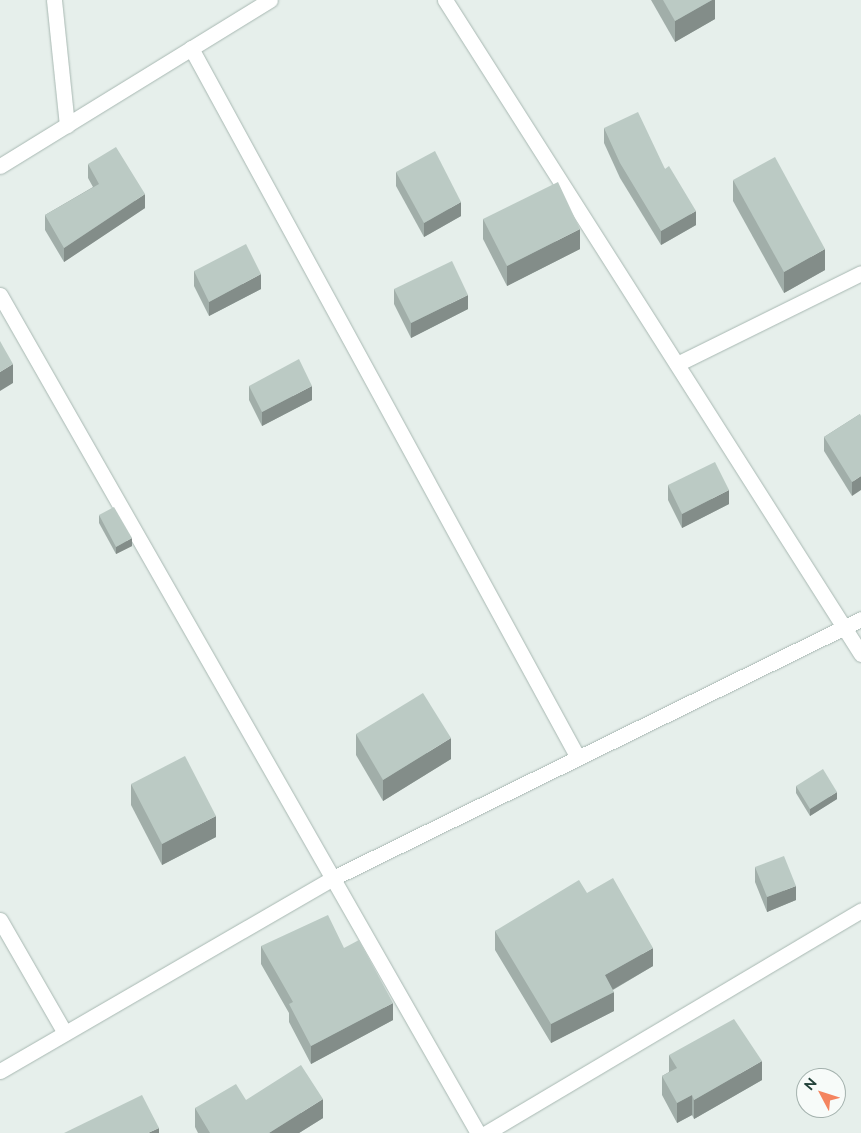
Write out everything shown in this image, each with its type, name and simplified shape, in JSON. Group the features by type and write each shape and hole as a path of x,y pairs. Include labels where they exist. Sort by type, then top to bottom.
{"street":[{"path":"54,0 66,125"},
{"path":"0,166 270,0"},
{"path":"445,0 861,654"},
{"path":"191,48 577,756"},
{"path":"678,364 861,273"},
{"path":"0,295 478,1133"},
{"path":"0,1071 333,878 577,756 846,628 861,619"},
{"path":"486,1133 861,910"},
{"path":"0,920 65,1033"}],"building":[{"path":"663,0 712,0 675,21"},
{"path":"638,112 665,169 669,166 696,211 661,231 620,163 604,128"},
{"path":"116,147 145,194 64,248 45,215 99,184 88,164"},
{"path":"435,151 461,202 424,223 396,172"},
{"path":"775,157 825,249 784,272 733,180"},
{"path":"558,182 580,229 507,266 483,219"},
{"path":"246,244 261,274 209,302 194,271"},
{"path":"452,261 468,295 411,323 394,289"},
{"path":"0,341 13,364 0,372"},
{"path":"299,359 312,386 262,412 249,386"},
{"path":"860,414 861,476 852,482 824,437"},
{"path":"715,462 729,490 682,514 668,485"},
{"path":"114,507 132,538 116,547 99,515"},
{"path":"423,693 451,738 383,780 356,734"},
{"path":"185,756 216,816 162,844 131,784"},
{"path":"823,769 837,792 810,809 796,786"},
{"path":"784,856 796,886 767,897 755,867"},
{"path":"613,878 653,948 605,975 614,992 551,1024 495,931 579,880 587,893"},
{"path":"328,915 344,948 359,940 393,1003 311,1046 289,1004 293,1002 261,946"},
{"path":"734,1019 762,1061 694,1100 692,1095 677,1103 662,1076 677,1068 669,1055"},
{"path":"301,1065 323,1099 269,1133 210,1133 195,1108 236,1084 246,1100"},
{"path":"142,1095 159,1128 148,1133 64,1133"}]}
